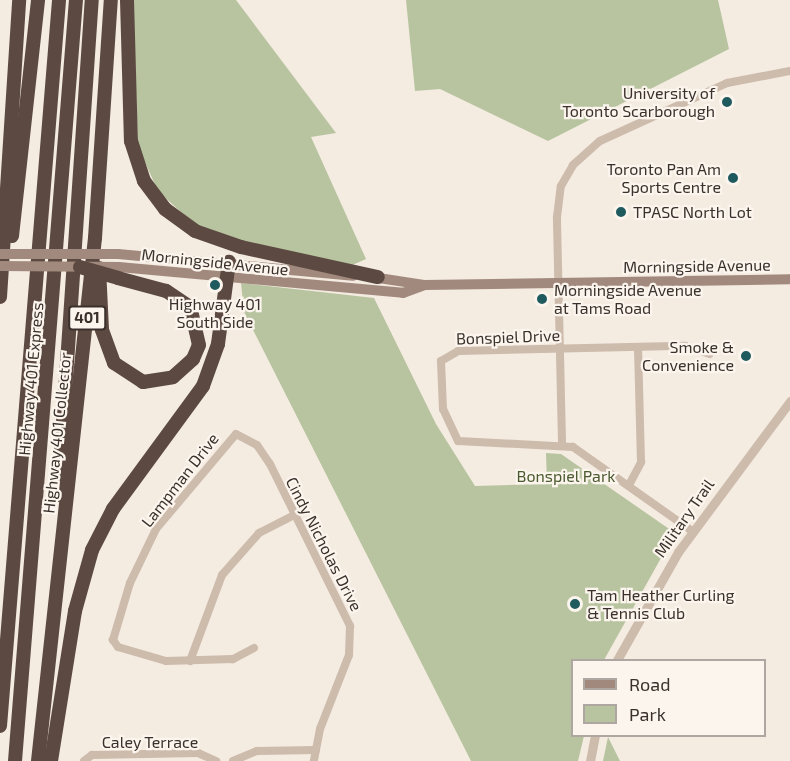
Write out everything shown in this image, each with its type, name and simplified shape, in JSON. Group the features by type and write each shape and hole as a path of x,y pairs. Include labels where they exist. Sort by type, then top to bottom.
{"highway":[{"path":"0,297 0,258 19,0"},
{"path":"0,258 11,239 39,0"},
{"name":"Highway 401 Express","path":"0,726 59,0"},
{"name":"Highway 401 Express","path":"15,761 76,0"},
{"path":"50,634 47,618 92,0"},
{"name":"Highway 401 Collector","path":"38,761 50,634 95,238 111,0"},
{"path":"128,0 131,141 144,181 165,209 195,231 241,248 378,278"},
{"path":"80,267 118,273 166,291 190,307 199,345 193,359 173,377 155,382 127,376 106,349 95,238"},
{"path":"51,761 75,611 92,550 113,509 203,386 218,344 228,269"}],"main road":[{"name":"Morningside Avenue","path":"0,258 118,254 228,269 338,290 403,293 425,285"},
{"path":"0,258 80,267"},
{"name":"Morningside Avenue","path":"118,273 228,269 378,278 425,285 790,279"}],"street":[{"path":"692,531 629,485 562,442 559,283 561,186 583,153 727,83 790,71"},
{"name":"Bonspiel Drive","path":"562,442 458,441 442,409 441,366 451,351 685,346 710,354"},
{"path":"629,485 641,462 638,347"},
{"name":"Military Trail","path":"618,659 692,531 790,401"},
{"name":"Cindy Nicholas Drive","path":"236,434 265,457 351,633 314,761"},
{"name":"Lampman Drive","path":"236,434 156,530 130,583 114,636 115,644 158,660 190,661 236,658 254,648"},
{"path":"190,661 222,575 259,534 293,516"},
{"path":"590,761 596,737"},
{"path":"233,761 257,751 316,750"},
{"name":"Caley Terrace","path":"84,761 92,755 198,753 216,761"}],"green space":[{"path":"133,0 236,0 336,133 311,137 366,259 350,266 238,240 194,224 158,191 138,147"},
{"path":"406,0 718,0 729,49 548,141 440,89 415,91"},
{"name":"Bonspiel Park","path":"241,283 374,298 436,424 475,486 547,484 546,453 561,454 675,533 605,659 571,659 571,737 584,737 578,761 471,761 244,312"},
{"path":"608,737 620,761 603,761"}],"place":[{"name":"University of Toronto Scarborough","path":"727,102"},
{"name":"Toronto Pan Am Sports Centre","path":"733,178"},
{"name":"TPASC North Lot","path":"621,212"},
{"name":"Highway 401 South Side","path":"215,285"},
{"name":"Morningside Avenue at Tams Road","path":"542,299"},
{"name":"Smoke & Convenience","path":"746,356"},
{"name":"Tam Heather Curling & Tennis Club","path":"575,604"}]}
